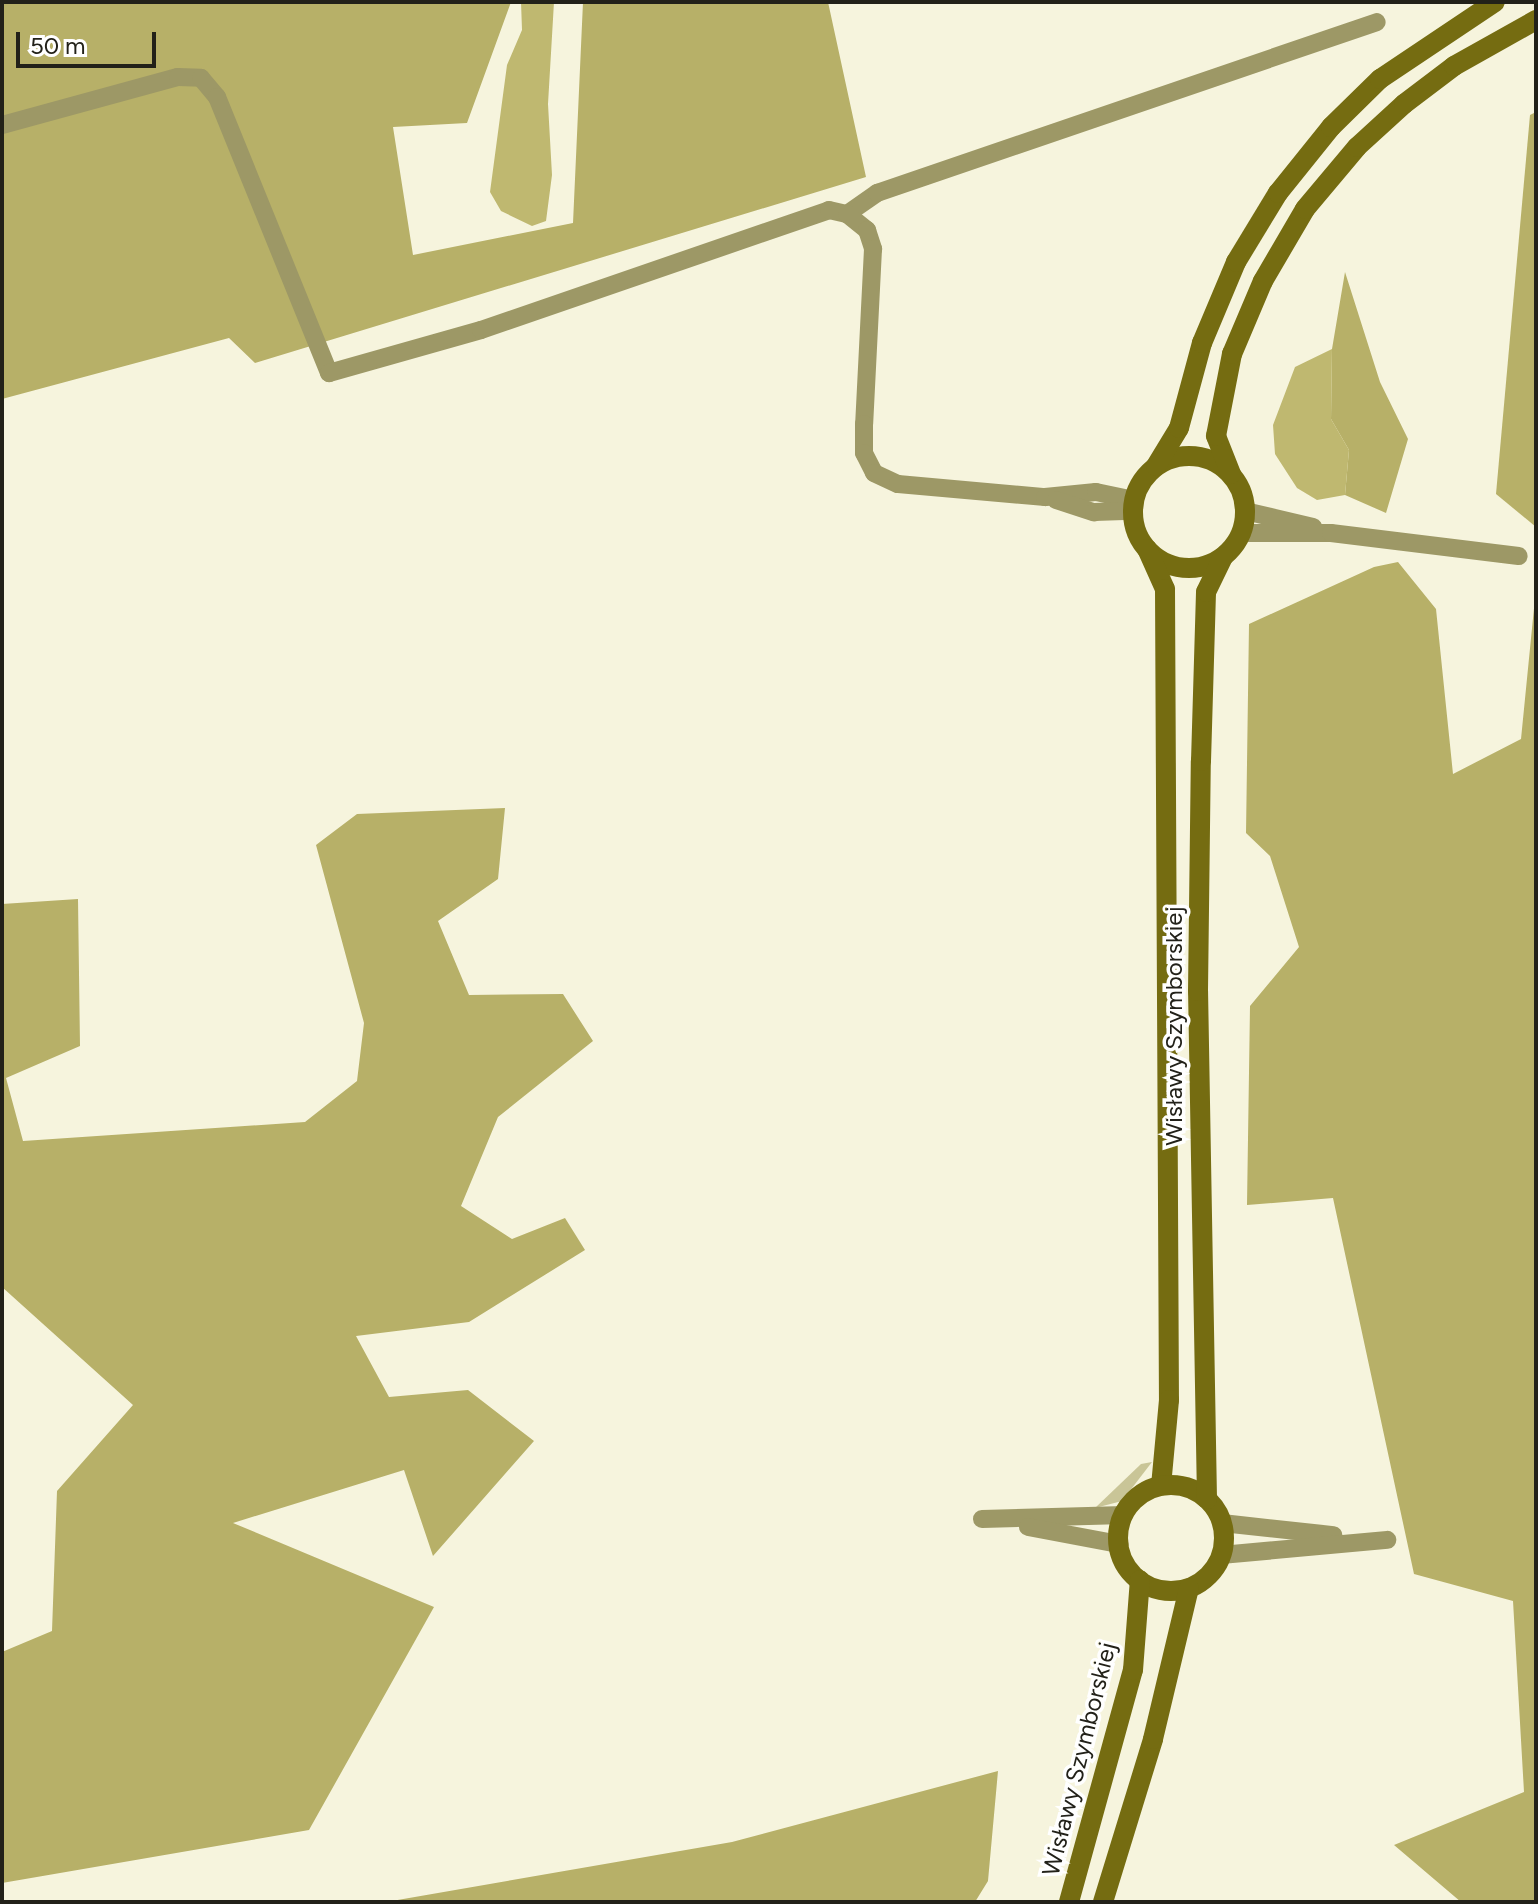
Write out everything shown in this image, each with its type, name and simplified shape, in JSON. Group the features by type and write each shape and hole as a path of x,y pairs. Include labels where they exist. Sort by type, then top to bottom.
{"main road":[{"path":"1495,2 1380,79 1331,127 1278,193 1236,262 1202,343 1179,428 1133,506 1147,549 1183,568 1204,566 1223,557 1241,533 1245,511 1216,436 1232,354 1263,281 1305,209 1357,147 1404,104 1454,66 1536,20"},
{"path":"1156,466 1195,456 1231,474"},
{"name":"Wisławy Szymborskiej","path":"1147,549 1165,589 1169,1400 1161,1486"},
{"name":"Wisławy Szymborskiej","path":"1207,1499 1198,1006 1201,761 1206,592 1223,557"},
{"path":"1161,1486 1186,1487 1207,1499 1222,1523 1221,1555 1214,1569 1189,1588 1159,1589 1140,1580 1119,1544 1124,1515 1145,1492 1161,1486"},
{"name":"Wisławy Szymborskiej","path":"1069,1902 1133,1670 1140,1580"},
{"path":"1103,1902 1153,1739 1189,1588"}],"street":[{"path":"847,214 877,193 1377,22"},
{"path":"2,125 178,77 201,78 217,97 329,373 481,330 829,210 847,214 867,230 873,249 864,439 874,473 898,484 1045,497 1096,492 1133,506"},
{"path":"1245,511 1331,533"},
{"path":"1241,533 1331,533 1519,556"},
{"path":"1119,1544 982,1519 1124,1515"},
{"path":"1221,1555 1387,1540 1222,1523"}],"shaded area":[{"path":"2,2 511,2 467,123 393,127 413,255 573,223 583,2 828,2 866,177 255,363 229,338 2,399"},
{"path":"521,2 554,2 548,104 552,175 546,221 532,226 501,211 490,192 507,65 522,30"},
{"path":"1536,112 1536,527 1496,494 1530,115"},
{"path":"1345,272 1380,382 1408,439 1386,513 1345,495 1349,450 1331,419 1332,349"},
{"path":"1332,349 1331,419 1349,450 1345,495 1317,500 1297,488 1275,454 1273,425 1295,367"},
{"path":"1398,562 1436,609 1453,774 1521,739 1536,588 1536,1902 1461,1902 1394,1845 1524,1792 1513,1601 1414,1574 1333,1198 1247,1205 1250,1006 1299,947 1270,856 1246,833 1249,624 1374,567"},
{"path":"505,808 498,879 438,921 469,995 563,994 593,1041 498,1117 461,1206 512,1239 565,1218 585,1250 469,1322 356,1336 389,1397 468,1390 534,1441 433,1556 404,1470 233,1523 434,1607 309,1830 2,1883 2,1652 52,1631 57,1491 133,1405 2,1287 2,904 78,899 80,1046 6,1078 23,1141 305,1122 357,1081 364,1023 316,845 357,814"},
{"path":"1152,1462 1122,1501 1095,1508 1141,1464"},
{"path":"998,1771 988,1881 975,1902 386,1902 732,1842"}]}
